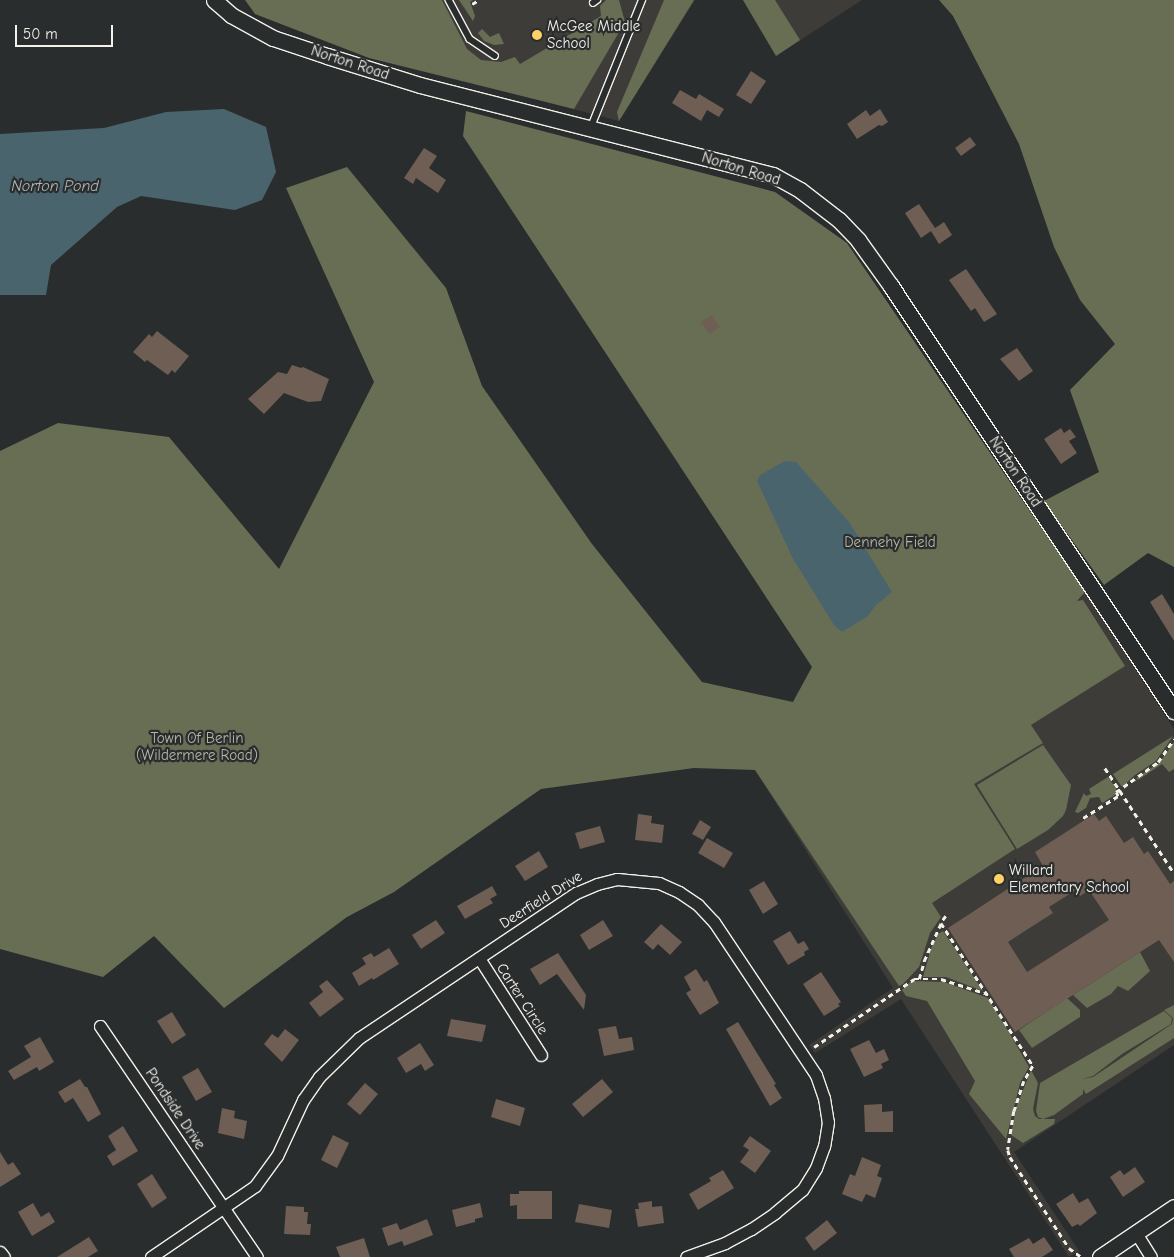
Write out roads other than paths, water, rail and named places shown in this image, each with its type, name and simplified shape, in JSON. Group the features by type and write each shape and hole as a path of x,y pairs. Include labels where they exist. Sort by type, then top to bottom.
{"main road":[{"name":"Norton Road","path":"214,0 231,16 265,33 309,50 420,85 773,176 800,190 839,220 858,240 891,286 1174,711"},
{"path":"1100,1257 1174,1206"}],"street":[{"name":"Deerfield Drive","path":"151,1257 224,1209 255,1186 268,1170 303,1100 336,1058 384,1020 576,893 597,884 616,879 659,884 679,892 698,905 714,922 816,1075 824,1098 828,1122 824,1146 816,1168 802,1190 776,1213 751,1229 725,1243 686,1257"},
{"name":"Carter Circle","path":"479,958 541,1055"},
{"name":"Pondside Drive","path":"100,1026 224,1209"},
{"path":"224,1209 257,1257"},
{"path":"1136,1233 1151,1257"},
{"path":"0,1252 4,1257"}],"lane":[{"path":"449,0 470,40 495,56"},
{"path":"590,129 642,0"}],"water":[{"name":"Norton Pond","path":"224,109 266,127 276,172 262,200 235,210 141,196 117,207 51,265 46,295 0,295 0,134 104,128 166,112"},
{"path":"785,461 796,462 849,522 892,592 875,606 868,616 842,632 834,625 792,557 757,481 760,475"}],"place":[{"name":"McGee Middle School","path":"537,35"},
{"name":"Willard Elementary School","path":"999,879"}],"park label":[{"name":"Dennehy Field","path":"890,543"},
{"name":"Town Of Berlin (Wildermere Road)","path":"197,746"}]}
